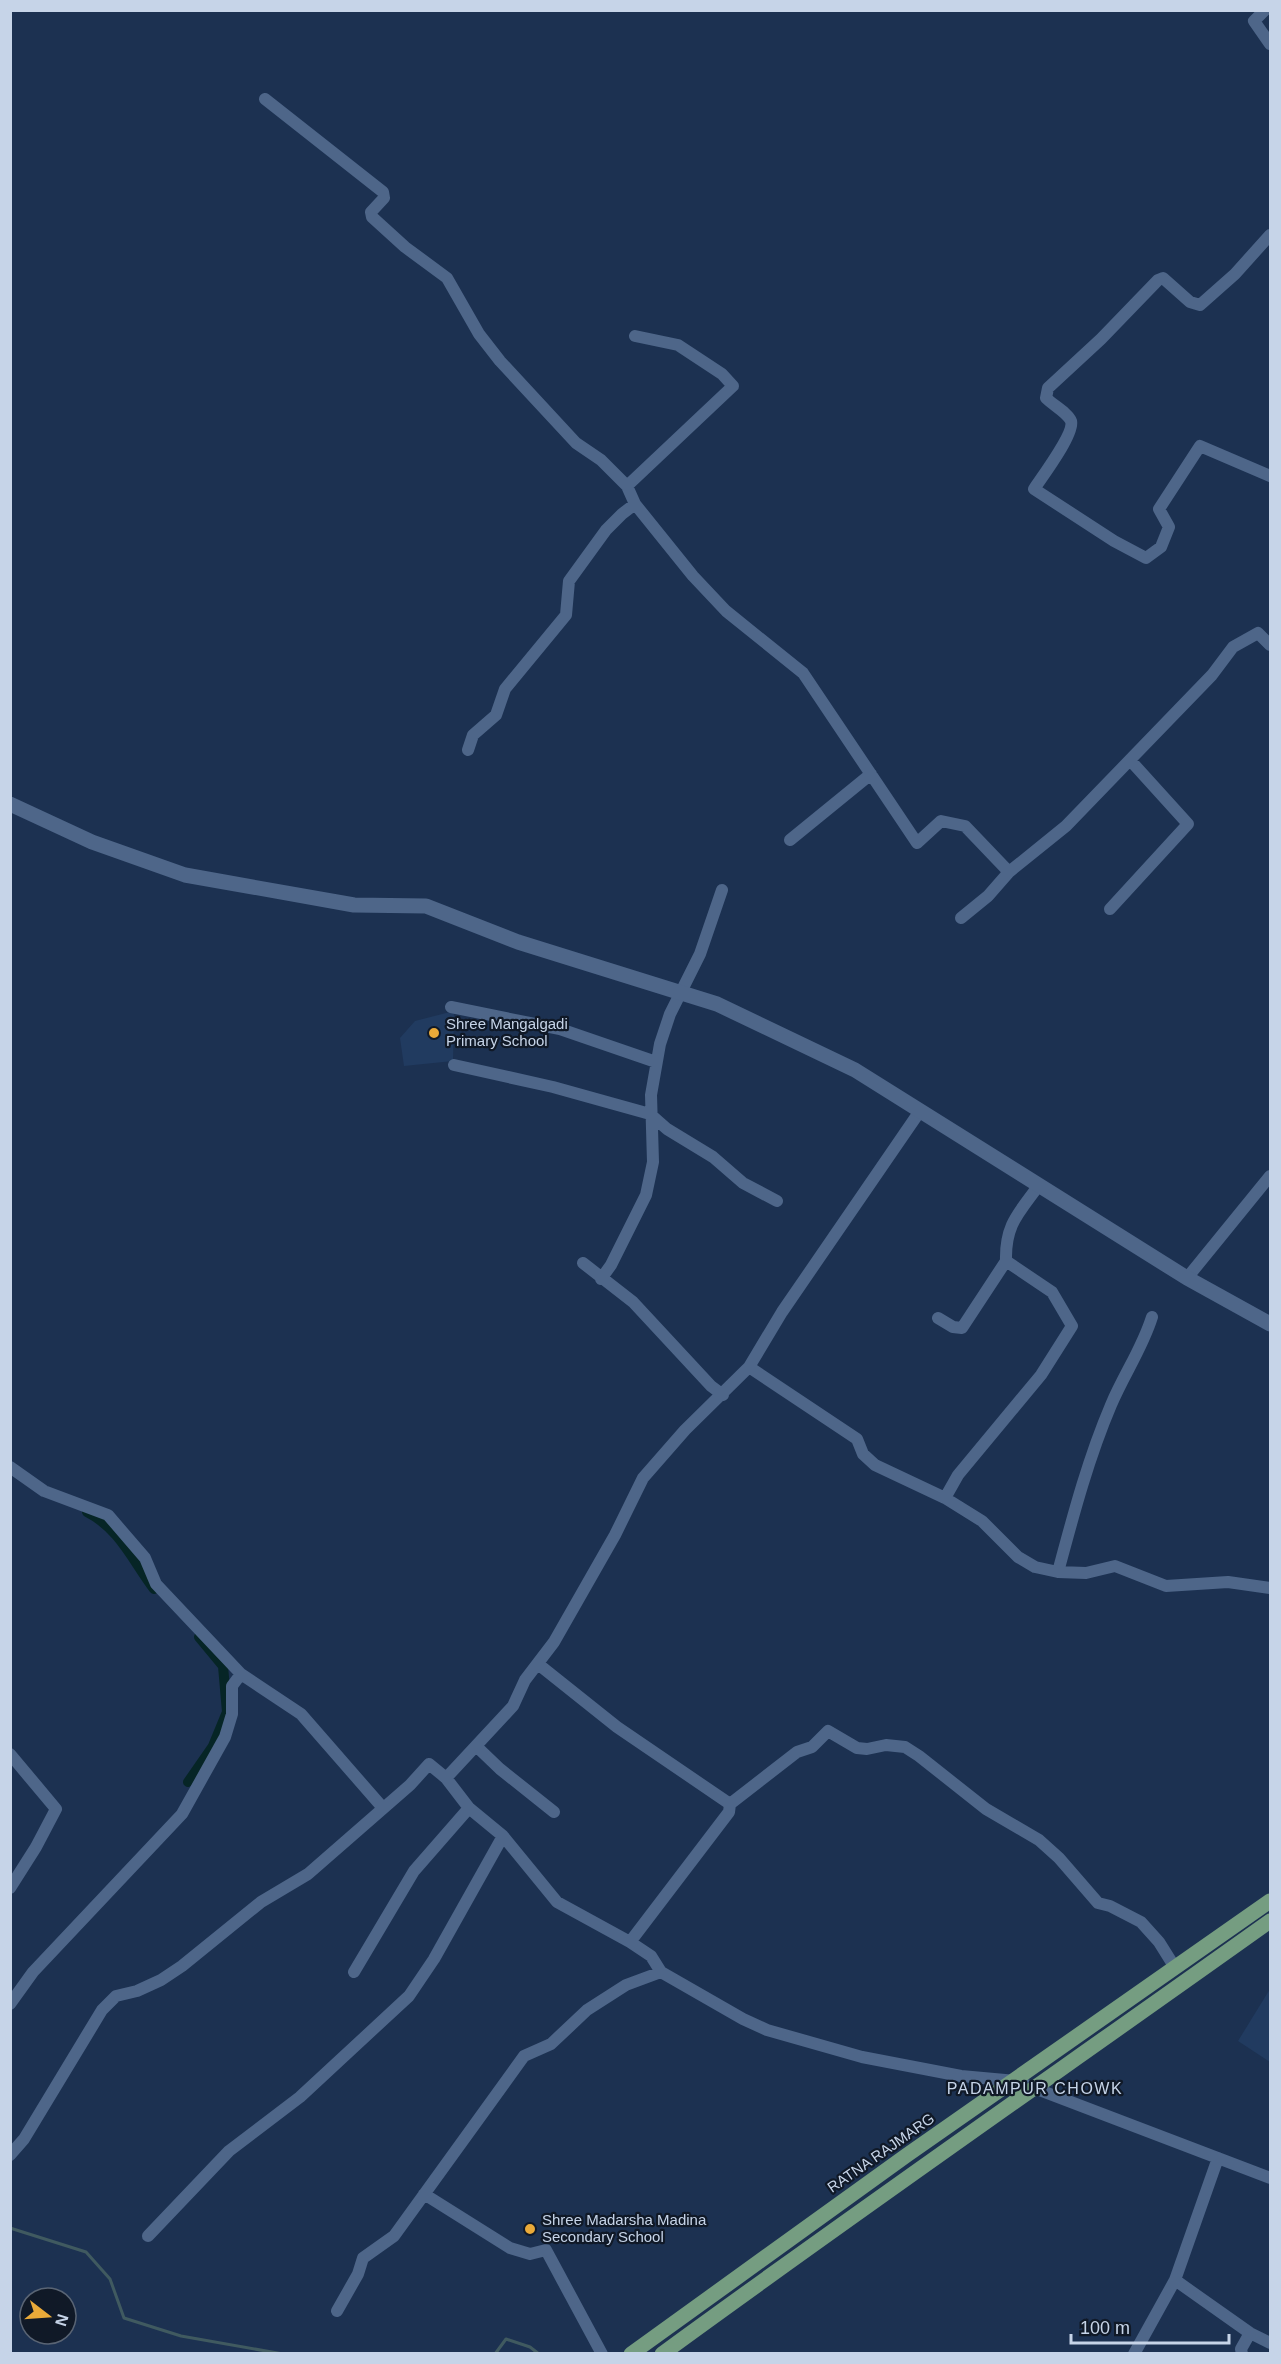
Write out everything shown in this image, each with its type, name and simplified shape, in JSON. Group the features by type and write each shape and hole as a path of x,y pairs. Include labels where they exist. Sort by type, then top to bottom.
{"main road":[{"name":"RATNA RAJMARG","path":"631,2354 907,2155 1016,2081 1174,1966 1270,1900"},
{"path":"662,2354 884,2193 1270,1921"}],"street":[{"path":"1265,10 1254,21 1270,44"},
{"path":"265,99 383,192 384,198 371,212 372,217 405,247 447,278 478,334 500,361 576,443 601,460 627,486 635,504 693,576 726,610 803,673 917,843 941,821 965,826 1009,872"},
{"path":"1270,235 1235,274 1200,305 1190,302 1163,278 1158,280 1101,339 1048,388 1046,399 1070,418 1072,425 1067,438 1034,489 1114,541 1146,558 1161,547 1169,527 1159,509 1200,446 1270,476"},
{"path":"627,486 733,386 722,374 678,345 635,336"},
{"path":"468,750 473,735 496,715 505,689 566,615 569,580 606,530 635,504"},
{"path":"961,918 988,896 1009,872 1066,826 1212,675 1233,647 1258,633 1270,645"},
{"path":"1110,909 1188,824 1130,760"},
{"path":"790,840 871,774"},
{"path":"10,804 92,842 185,875 354,905 426,906 518,942 717,1004 855,1070 1187,1278 1270,1324"},
{"path":"602,1279 646,1195 653,1162 650,1114 656,1062 670,1014 679,992 691,975 722,890"},
{"path":"451,1007 560,1029 656,1062"},
{"path":"453,1065 553,1087 650,1114 667,1129 713,1157 742,1183 777,1201"},
{"path":"446,1778 513,1706 525,1680 554,1642 615,1535 643,1478 685,1430 749,1367 783,1312 920,1111"},
{"path":"1187,1278 1270,1176"},
{"path":"939,1318 953,1327 962,1328 1006,1261 1006,1241 1012,1220 1039,1185"},
{"path":"945,1498 958,1476 1041,1375 1072,1326 1052,1292 1006,1261"},
{"path":"583,1263 633,1302 711,1386 723,1395"},
{"path":"1058,1572 1076,1502 1111,1404 1143,1346 1152,1317"},
{"path":"749,1367 857,1439 863,1454 875,1465 945,1498 982,1521 1018,1557 1035,1567 1058,1572 1086,1574 1115,1566 1166,1586 1228,1582 1270,1588"},
{"path":"10,1467 44,1491 108,1515 145,1558 156,1584 242,1674 301,1714 383,1808"},
{"path":"538,1664 617,1727 730,1804"},
{"path":"10,2004 33,1972 182,1814 225,1737 232,1714 232,1686 242,1674"},
{"path":"630,1942 729,1812 730,1804 797,1752 812,1747 828,1731 857,1748 867,1749 886,1745 905,1747 986,1809 1039,1840 1059,1858 1098,1903 1110,1906 1141,1922 1159,1942 1174,1966"},
{"path":"476,1746 500,1769 554,1812"},
{"path":"10,1754 56,1809 36,1847 10,1888"},
{"path":"10,2155 24,2139 102,2010 116,1996 153,1984 182,1966 261,1902 308,1874 410,1785 429,1764 446,1778 469,1808 503,1836 557,1902 630,1942 651,1956 661,1972 713,2004 767,2030 862,2057 961,2076 1016,2081 1270,2178"},
{"path":"354,1972 414,1871 469,1808"},
{"path":"148,2235 229,2151 300,2097 409,1996 434,1959 503,1836"},
{"path":"337,2311 358,2274 363,2258 393,2236 524,2056 551,2044 587,2010 626,1985 661,1972"},
{"path":"1134,2354 1175,2280 1218,2158"},
{"path":"424,2194 510,2248 530,2254 546,2250 602,2354"},
{"path":"1175,2280 1250,2333 1270,2343"},
{"path":"1242,2354 1241,2349 1250,2333"}],"shaded area":[{"path":"454,1011 453,1061 404,1066 400,1038 415,1021"},
{"path":"1270,1989 1270,2062 1238,2041"}],"waterway":[{"path":"87,1512 117,1536 154,1589"},
{"path":"188,1782 213,1746 227,1712 223,1666 199,1637"},
{"path":"10,2228 86,2252 110,2279 124,2318 181,2336 283,2354"},
{"path":"495,2354 506,2339 530,2347 539,2354"}],"place":[{"name":"Shree Mangalgadi Primary School","path":"434,1033"},
{"name":"Shree Madarsha Madina Secondary School","path":"530,2229"}],"district":[{"name":"PADAMPUR CHOWK","path":"1035,2088"}]}
